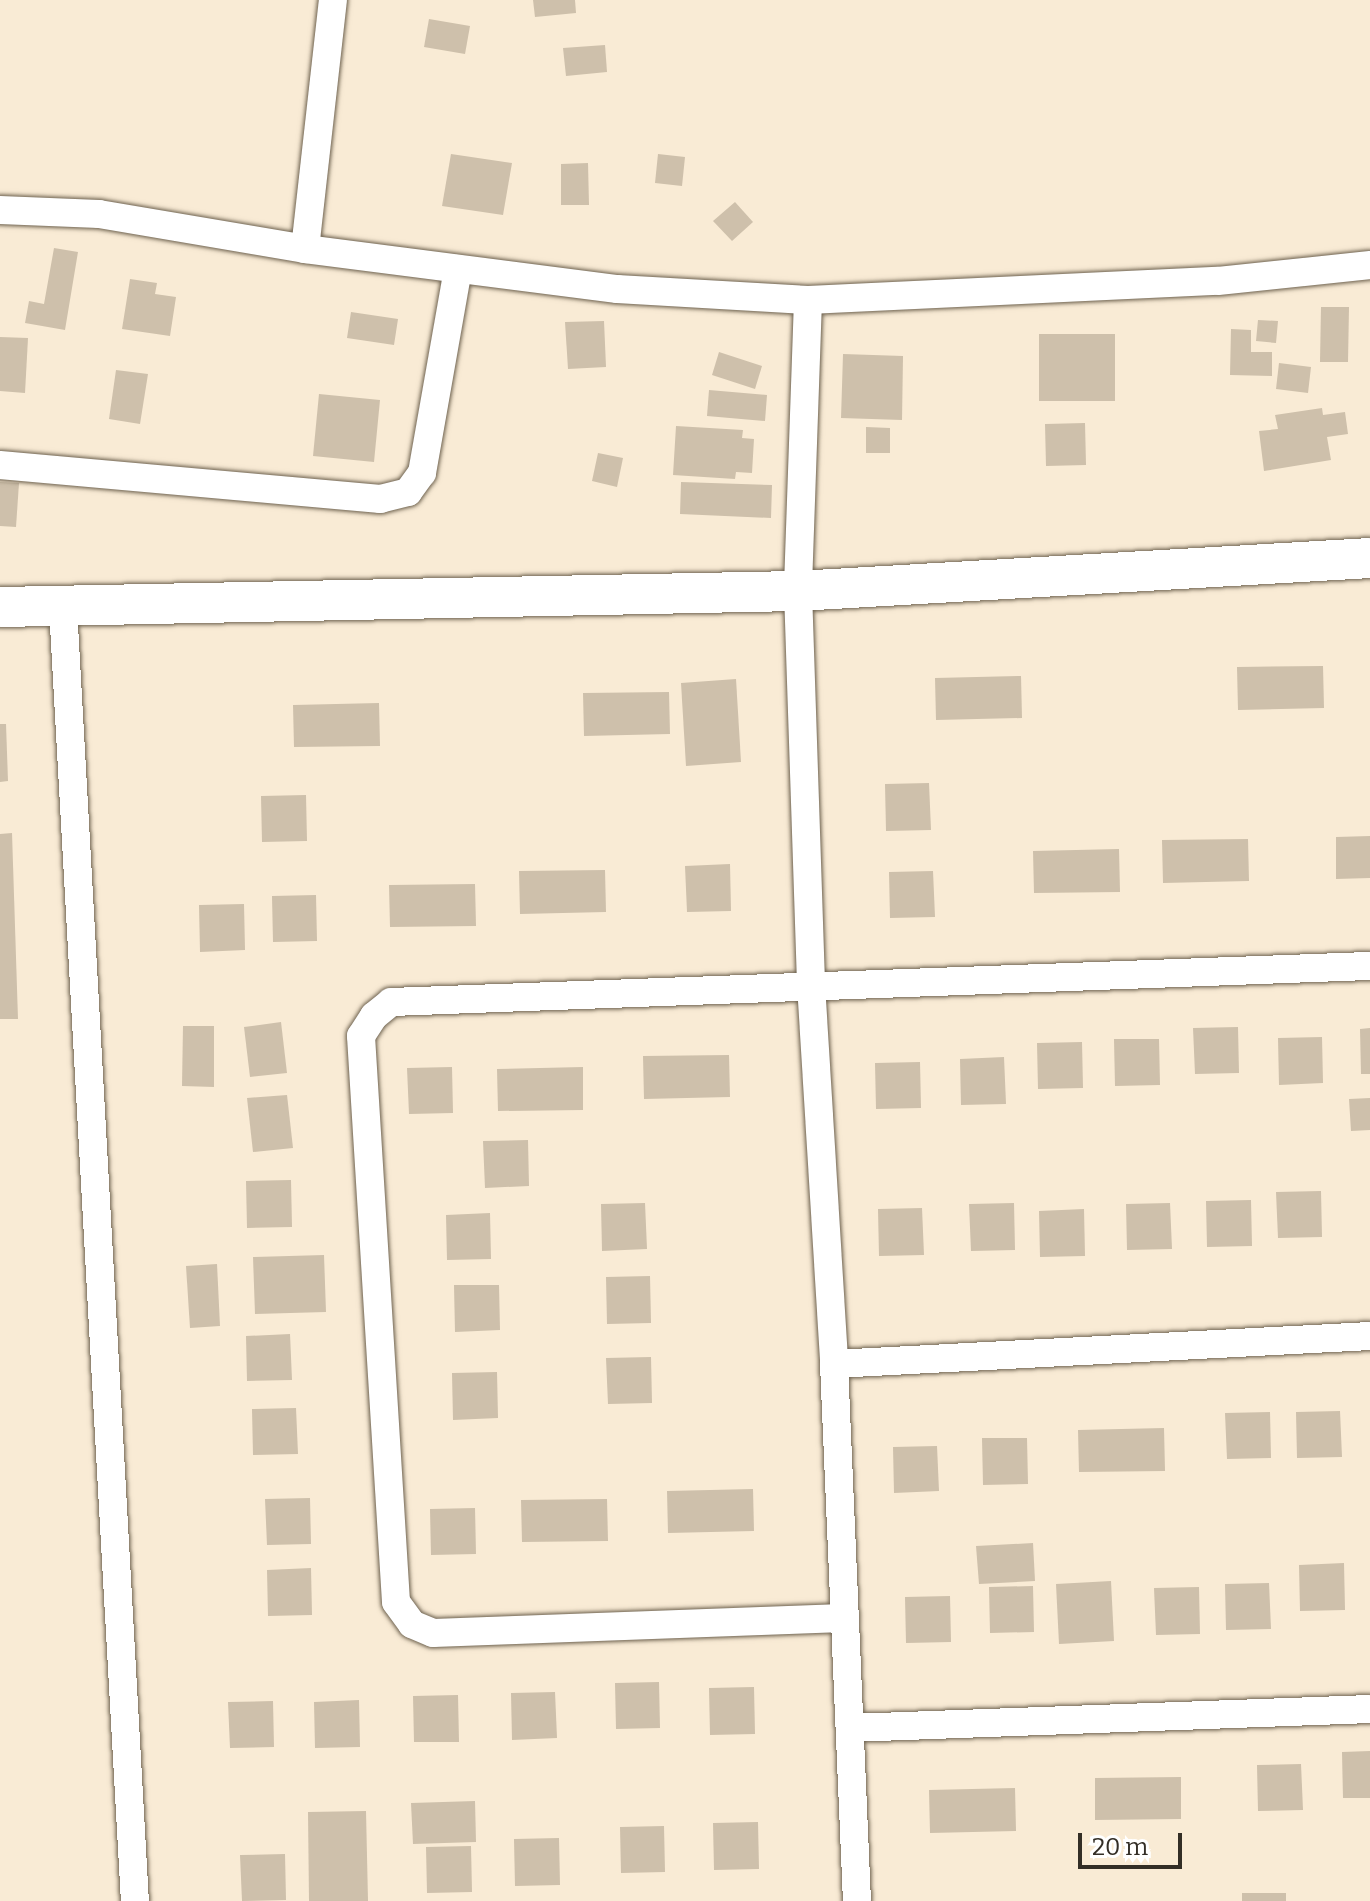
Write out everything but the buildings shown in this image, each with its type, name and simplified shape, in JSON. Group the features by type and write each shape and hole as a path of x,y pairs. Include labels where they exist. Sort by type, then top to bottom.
{"street":[{"path":"305,249 333,0"},
{"path":"0,210 99,214 305,249 617,289 808,300 1218,281 1370,265"},
{"path":"0,465 380,499 408,492 422,473 458,269"},
{"path":"808,300 798,591 811,984 834,1364 857,1901"},
{"path":"0,607 798,591 1370,558"},
{"path":"63,607 135,1901"},
{"path":"843,1618 433,1633 412,1624 396,1602 361,1036 374,1016 391,1002 811,984 1370,966"},
{"path":"834,1364 1370,1336"},
{"path":"850,1728 1370,1709"}]}
